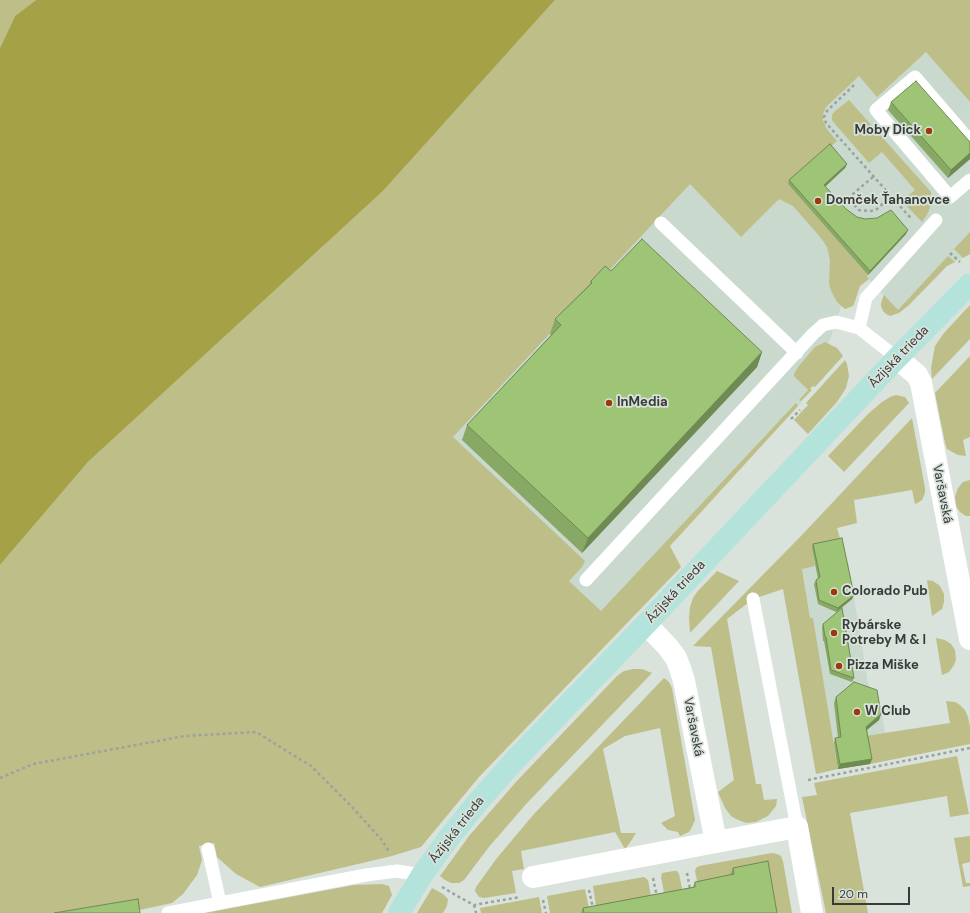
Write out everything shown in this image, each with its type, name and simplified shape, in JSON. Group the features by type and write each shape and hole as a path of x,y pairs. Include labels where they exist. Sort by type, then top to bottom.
{"street":[{"name":"Ázijská trieda","path":"399,913 422,875 448,839 514,761 646,624 897,358 967,275"},
{"name":"Varšavská","path":"897,358 917,375 921,383 970,639"},
{"name":"Varšavská","path":"646,624 668,647 676,658 680,668 684,681 716,842"},
{"path":"537,885 716,842 797,827 812,913"}],"lane":[{"path":"970,141 915,77 876,110 950,197 970,180"},
{"path":"859,328 866,298 936,220"},
{"path":"660,223 797,353"},
{"path":"586,580 823,325 836,322 859,328 897,358"},
{"path":"753,599 790,784 797,827"},
{"path":"208,849 220,903"},
{"path":"168,913 366,875 398,871 422,875"}],"path":[{"path":"854,85 827,111 824,117 826,123 907,214"},
{"path":"873,177 848,198 853,204 859,210 871,211 877,209 891,196"},
{"path":"950,253 967,275"},
{"path":"791,419 800,410"},
{"path":"0,778 33,764 185,736 256,732 311,766 352,807 381,839 392,856 422,875"},
{"path":"817,778 970,748"},
{"path":"686,866 690,890"},
{"path":"652,873 658,900"},
{"path":"588,884 594,913"},
{"path":"537,885 546,913"},
{"path":"474,905 476,913"}],"shaded area":[{"path":"36,0 555,0 383,191 88,462 0,565 0,48 15,16"},
{"path":"926,51 970,102 970,254 947,266 909,305 899,313 869,279 859,277 841,307 828,345 801,403 601,619 435,437 768,83"},
{"path":"812,548 848,561 869,689 878,694 885,733 865,736 870,764 838,769 813,618 810,618 802,568 815,566"}],"green space":[{"path":"0,0 36,0 15,16 0,48"},
{"path":"555,0 970,0 970,102 926,52 877,97 859,76 826,107 823,114 823,120 826,128 837,141 788,184 868,275 867,277 869,279 860,286 853,306 845,309 837,302 831,291 829,283 830,260 827,247 793,206 779,199 741,237 690,184 453,437 585,561 582,567 569,581 601,611 796,403 798,406 670,546 681,567 479,777 421,847 392,856 260,887 236,874 217,857 214,843 199,846 202,860 197,875 183,894 172,903 135,911 99,913 0,913 0,565 88,462 383,191"},
{"path":"849,100 931,192 931,205 922,222 902,201 915,190 882,152 869,163 832,120 832,115 834,112"},
{"path":"970,232 970,254 963,258 954,249"},
{"path":"948,256 955,262 947,266 909,305 899,313 890,316 883,311 881,303 884,295 898,310"},
{"path":"970,305 970,339 932,379 931,368 935,346 944,333"},
{"path":"825,342 837,348 843,356 815,387 813,386 810,389 812,390 801,401 799,400 808,390 794,376 794,374 815,347"},
{"path":"970,356 970,437 963,440 966,456 958,455 947,449 935,393"},
{"path":"845,360 849,376 846,388 837,402 808,434 794,420 808,405 806,403"},
{"path":"896,395 905,397 909,403 844,472 828,456 869,413 882,402"},
{"path":"912,418 925,488 925,493 922,500 915,504 912,490 854,500 857,523 837,528 841,542 812,548 815,566 802,569 810,618 813,618 838,769 816,774 783,589 753,599 727,619 756,784 761,784 764,800 777,799 776,806 768,816 756,822 746,823 736,819 731,816 725,808 718,792 734,780 711,647 693,646 801,536"},
{"path":"970,480 970,516 966,516 960,512 956,506 955,497 958,488 963,482"},
{"path":"717,571 739,581 690,633 689,618 693,598"},
{"path":"927,580 933,581 940,586 944,594 942,609 932,616"},
{"path":"936,638 945,640 951,644 955,650 956,659 954,665 949,672 942,675"},
{"path":"642,669 652,673 527,803 488,848 464,880 459,883 451,883 440,876 469,836 516,782 617,676 624,671"},
{"path":"664,678 669,682 672,688 695,820 689,832 680,836 678,832 668,830 661,823 675,816 660,728 625,736 603,749 621,833 636,833 625,849 615,832 521,851 524,869 512,871 516,893 484,898 479,897 475,891 476,887 497,858 534,814"},
{"path":"946,701 955,702 965,710 970,727 970,744 870,764 865,736 950,723"},
{"path":"957,756 969,814 950,817 947,796 850,813 868,913 826,913 802,797 817,795 814,783"},
{"path":"970,836 970,862 962,864 966,883 970,883 970,886 963,887 954,838"},
{"path":"772,853 781,856 783,861 792,913 764,913 702,904 695,871 696,868 699,866"},
{"path":"677,871 679,874 686,907 668,913 661,877 662,873"},
{"path":"644,877 648,880 654,913 597,913 593,886"},
{"path":"382,884 389,886 392,895 382,913 205,913 354,885"},
{"path":"432,888 443,894 448,899 447,906 443,913 417,913"},
{"path":"585,889 590,913 550,913 547,896"},
{"path":"539,897 542,913 481,913 480,908"}],"building":[{"name":"Moby Dick","path":"916,81 970,142 970,153 951,170 891,102"},
{"name":"Domček Ťahanovce","path":"830,144 847,164 824,185 846,209 857,217 865,219 877,218 891,210 908,230 870,271 789,180"},
{"name":"InMedia","path":"642,239 762,352 588,538 467,425 561,325 555,319 592,283 591,281 605,266 611,271"},
{"path":"842,538 854,595 838,608 819,600 816,580 820,577 813,544"},
{"path":"842,608 854,678 831,670 825,637 823,624"},
{"path":"854,682 877,690 881,714 866,727 872,759 840,764 835,738 841,737 836,697"},
{"path":"768,861 777,913 584,913 583,908 695,887 695,882 734,874 733,868"},
{"path":"138,899 140,913 54,913"}],"place":[{"name":"Moby Dick","path":"929,131"},
{"name":"Domček Ťahanovce","path":"818,201"},
{"name":"InMedia","path":"609,403"},
{"name":"Colorado Pub","path":"834,592"},
{"name":"Rybárske Potreby M & I","path":"834,633"},
{"name":"Pizza Miške","path":"839,666"},
{"name":"W Club","path":"857,712"}]}
